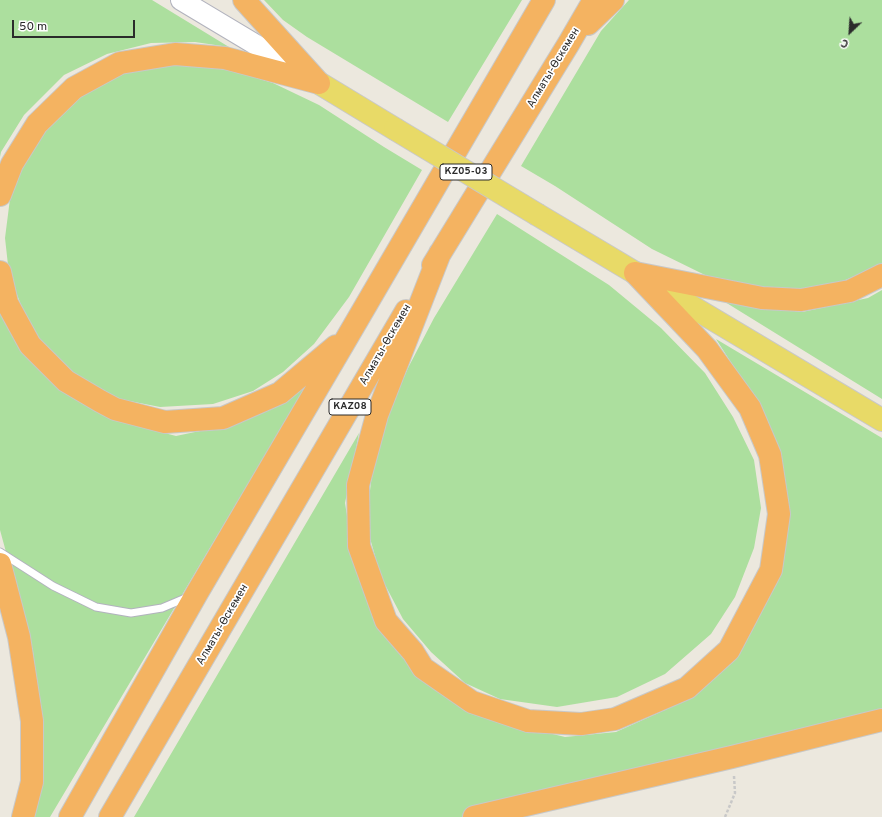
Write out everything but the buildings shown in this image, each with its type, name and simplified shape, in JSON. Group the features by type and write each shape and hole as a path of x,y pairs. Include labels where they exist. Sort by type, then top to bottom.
{"highway":[{"path":"244,0 319,83"},
{"name":"KAZ08","path":"70,817 197,593 544,0"},
{"name":"Алматы-Өскемен","path":"110,817 440,254 594,0"},
{"path":"569,43 613,0"},
{"path":"0,195 12,164 37,124 74,88 120,63 175,54 224,58 319,83"},
{"path":"440,254 377,415 358,485 359,546 386,621 413,652 423,668 472,702 528,721 581,724 615,720 687,688 729,650 771,570 778,514 770,455 750,408 707,349 635,273"},
{"path":"0,272 7,304 30,345 66,381 115,409 165,422 223,418 280,393 348,336"},
{"path":"635,273 762,298 801,300 850,291 882,275"},
{"path":"0,564 19,637 32,721 32,782 23,817"},
{"path":"474,817 732,758 882,720"}],"main road":[{"path":"181,0 319,83"},
{"name":"KZ05-03","path":"319,83 635,273"},
{"path":"635,273 882,420"}],"lane":[{"path":"0,552 53,586 96,607 131,613 162,608 197,593"}],"path":[{"path":"724,817 735,793 732,758"}],"green space":[{"path":"0,0 152,0 229,47 195,42 151,43 107,54 64,75 24,115 1,152 0,157"},
{"path":"264,0 522,0 448,122 307,37 283,20"},
{"path":"629,0 882,0 882,264 825,289 778,293 707,276 652,249 555,186 521,166 601,31"},
{"path":"190,64 234,71 273,83 319,105 422,170 349,297 314,344 283,372 253,391 213,404 160,407 119,399 85,382 51,358 30,328 9,274 5,238 11,191 25,159 57,115 92,85 134,70"},
{"path":"497,214 609,285 661,328 705,373 733,417 754,460 761,508 754,548 735,597 711,634 665,674 617,697 557,707 500,699 465,683 431,652 403,619 381,577 366,524 371,482 383,422 409,366 434,318"},
{"path":"882,290 882,399 725,302 802,312 868,298"},
{"path":"0,303 19,347 130,424 176,436 238,423 308,383 50,817 32,817 41,749 33,651 0,530"},
{"path":"716,339 882,438 882,712 472,817 134,817 359,433 345,503 355,566 377,628 424,680 491,719 565,737 616,732 667,709 715,672 744,641 776,585 787,532 752,395"}]}
